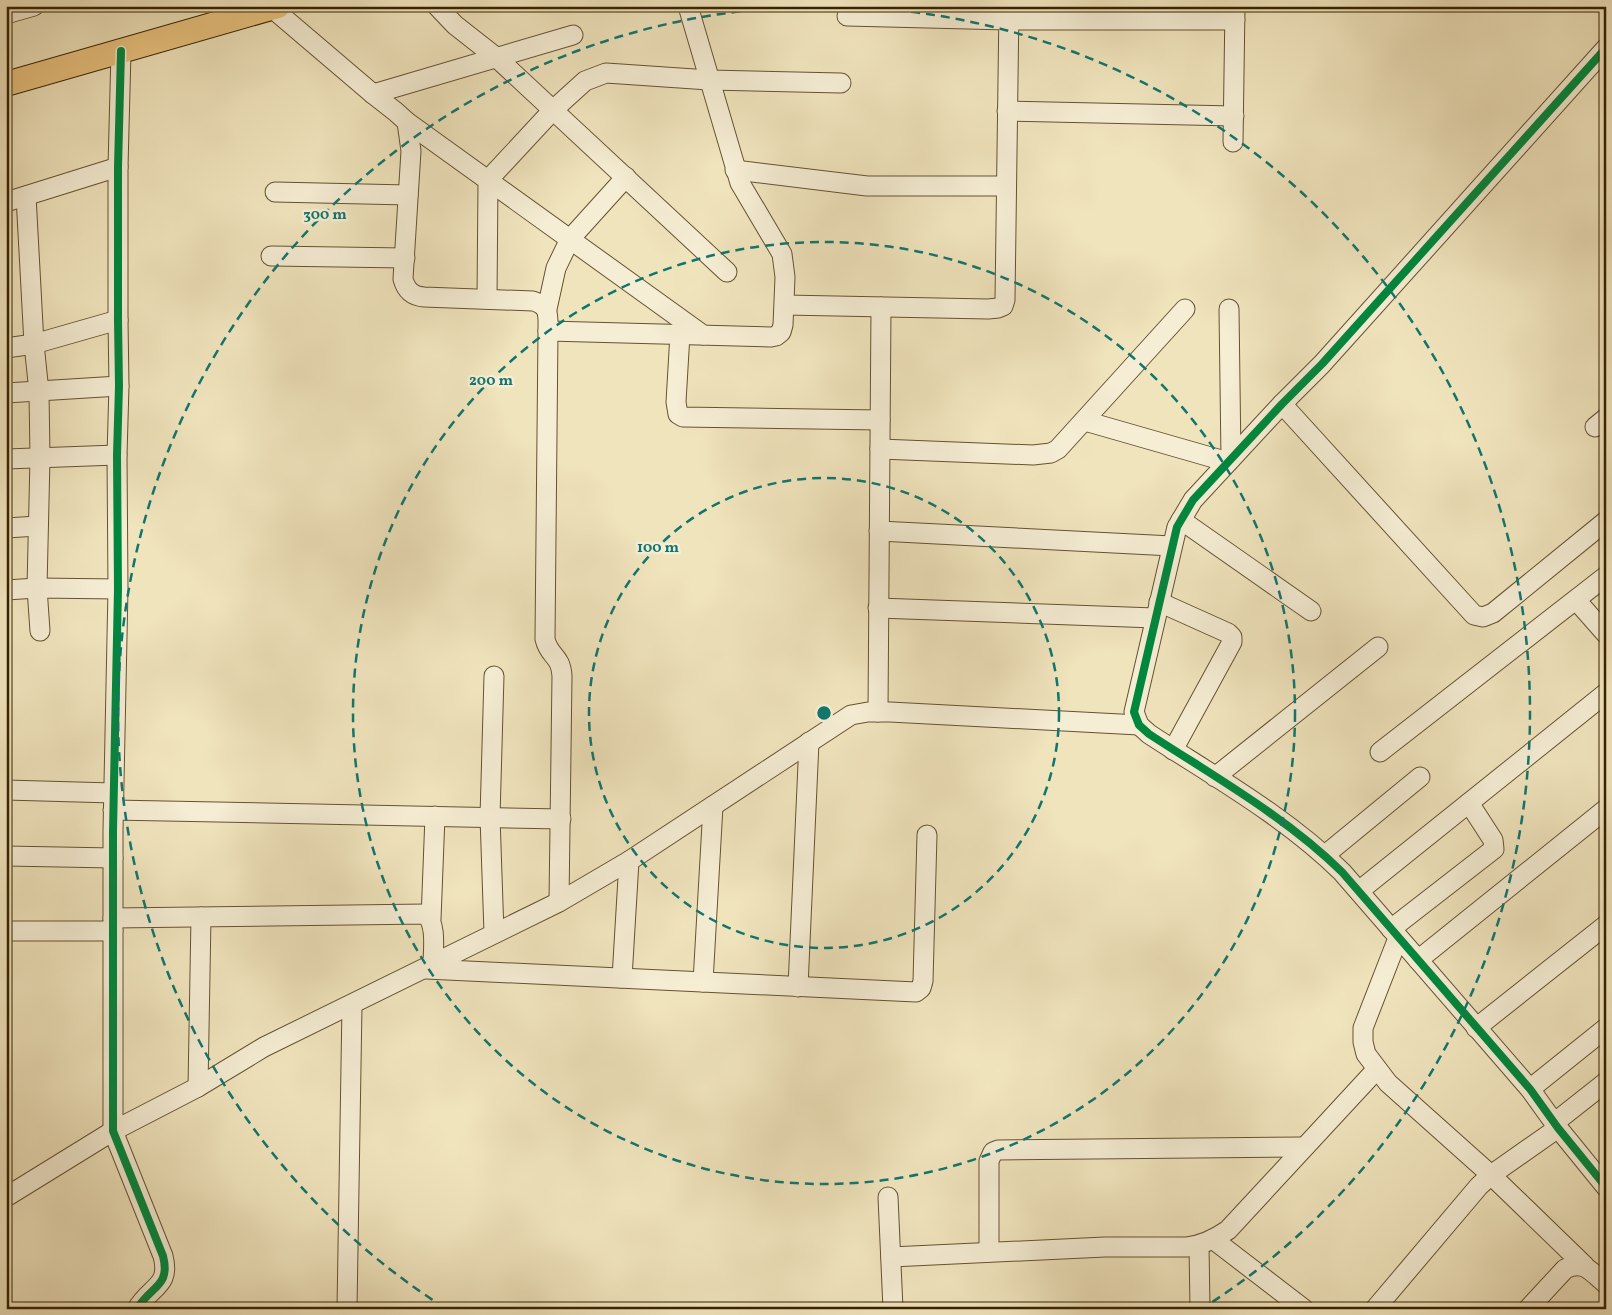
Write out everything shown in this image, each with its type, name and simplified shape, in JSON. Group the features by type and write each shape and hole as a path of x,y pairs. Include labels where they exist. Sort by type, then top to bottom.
{"main road":[{"path":"6,84 120,52 227,14 275,7"}],"street":[{"path":"6,14 34,6"},
{"path":"437,6 455,25 497,58 727,272"},
{"path":"275,7 407,122 703,335"},
{"path":"548,330 776,336 781,332 785,305 785,277 782,254 746,196 735,170 709,80 692,7"},
{"path":"785,305 988,309 1003,306 1005,300 1008,13"},
{"path":"848,16 1008,13 1235,13 1233,142"},
{"path":"373,94 573,35"},
{"path":"120,52 118,167 120,386 117,455 118,589 113,801 113,1131 166,1266 163,1279 137,1309"},
{"path":"1604,52 1328,356 1193,500 1181,520 1172,546 1134,712 1139,725 1149,734 1270,812 1325,855 1359,891 1394,934 1530,1089 1556,1126 1605,1184"},
{"path":"487,299 488,180 553,110 585,80 606,72 709,80 841,83"},
{"path":"1007,111 1234,116"},
{"path":"407,122 411,150 404,279 406,287 411,293 424,297 534,300 542,304 546,310"},
{"path":"6,202 118,167"},
{"path":"735,170 867,186 1006,186"},
{"path":"559,902 562,676 561,664 549,651 545,639 548,330 546,310 556,268 570,240 626,177"},
{"path":"275,192 408,195"},
{"path":"26,196 34,344 39,392 40,458 37,588 40,631"},
{"path":"271,256 405,258"},
{"path":"878,712 881,307"},
{"path":"880,449 1041,455 1058,450 1185,309"},
{"path":"1229,309 1229,461"},
{"path":"6,348 34,344 118,320"},
{"path":"680,334 676,409 678,414 683,416 880,420"},
{"path":"6,393 120,386"},
{"path":"1282,404 1474,615 1483,617 1493,613 1606,520"},
{"path":"1084,421 1229,461"},
{"path":"6,459 117,455"},
{"path":"1181,520 1311,611"},
{"path":"6,528 38,526"},
{"path":"879,531 1172,546"},
{"path":"1380,752 1606,576"},
{"path":"6,590 37,588 118,589"},
{"path":"1576,600 1606,634"},
{"path":"878,608 1157,610 1228,633 1232,637 1232,642 1173,750"},
{"path":"1215,777 1378,647"},
{"path":"494,676 490,817 494,933"},
{"path":"1359,891 1606,693"},
{"path":"6,1197 113,1131 198,1087 264,1047 559,902 629,861 851,716 878,712 1139,725"},
{"path":"798,987 809,742"},
{"path":"1325,855 1420,777"},
{"path":"6,790 113,801 434,816 561,819"},
{"path":"1469,803 1493,840 1494,849 1394,934 1363,1028 1363,1042 1366,1054 1388,1083 1491,1175 1606,1284"},
{"path":"703,982 712,806"},
{"path":"1418,960 1606,809"},
{"path":"429,967 434,816"},
{"path":"429,967 916,992 921,988 923,981 927,835"},
{"path":"6,856 113,858"},
{"path":"622,978 629,861"},
{"path":"6,931 113,925 201,916 419,913 426,914 431,919"},
{"path":"198,1087 201,916"},
{"path":"1476,1028 1606,925"},
{"path":"347,1309 352,1005"},
{"path":"1530,1089 1606,1028"},
{"path":"891,1257 1105,1247 1187,1247 1206,1242 1228,1230 1377,1069"},
{"path":"1375,1309 1465,1202 1491,1175 1556,1126 1606,1082"},
{"path":"989,1252 989,1161 993,1152 998,1150 1303,1147"},
{"path":"888,1197 893,1309"},
{"path":"1200,1309 1206,1242"},
{"path":"1206,1242 1304,1309"},
{"path":"1528,1309 1565,1269 1573,1265 1585,1266"}],"cycle path":[{"path":"1606,48 1322,364 1193,500 1177,527 1134,712 1139,725 1149,734 1224,782 1298,833 1342,872 1530,1089 1558,1128 1606,1187"},
{"path":"121,51 118,167 118,589 113,831 113,1131 163,1256 165,1266 162,1280 137,1309"}]}
